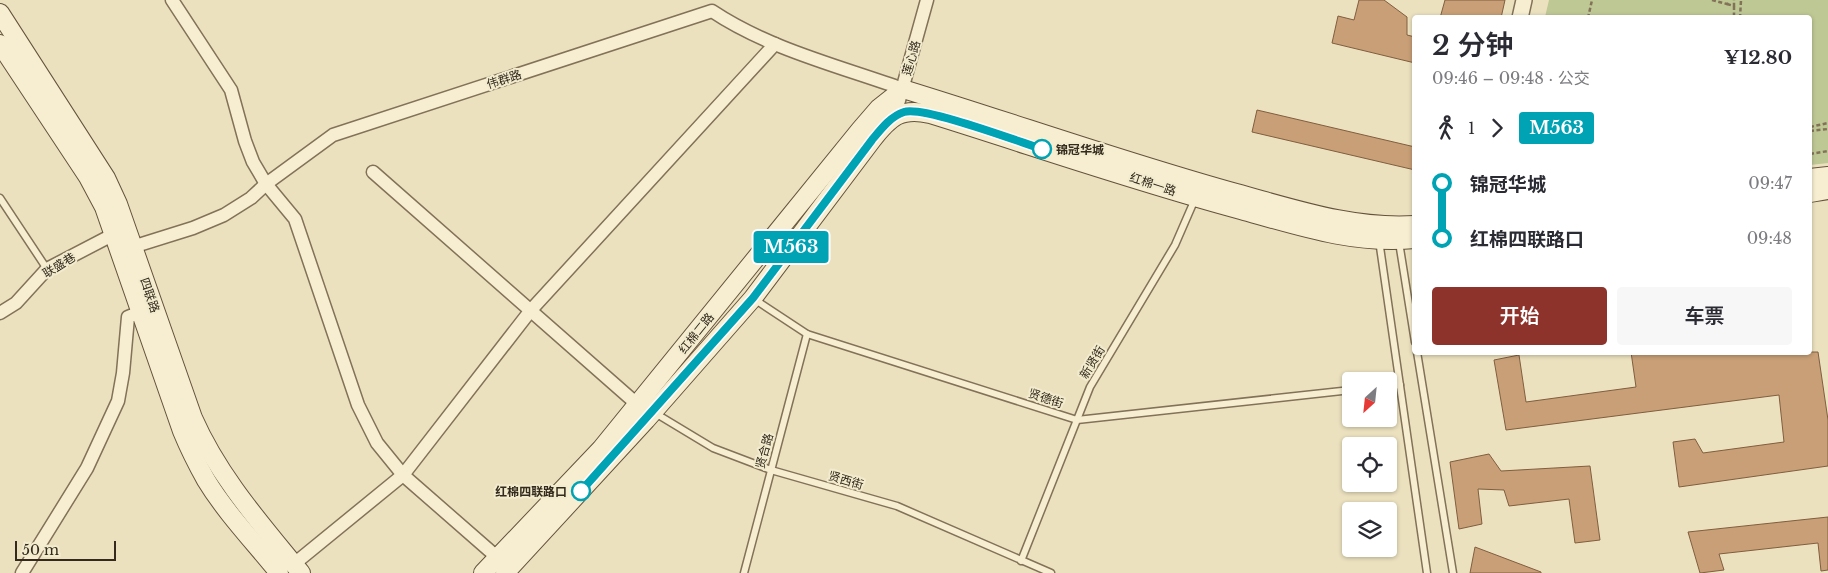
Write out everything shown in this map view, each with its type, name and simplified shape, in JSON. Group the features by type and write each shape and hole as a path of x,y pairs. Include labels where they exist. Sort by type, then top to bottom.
{"main road":[{"name":"四联路","path":"0,13 106,178 126,249 204,443 236,492 292,570"},
{"name":"四联路","path":"0,44 88,177 120,231"},
{"name":"红棉一路","path":"903,88 1198,191 1324,232 1379,240 1407,240"},
{"name":"红棉二路","path":"646,408 860,130 880,108 903,88"},
{"name":"红棉一路","path":"895,115 907,111 930,114 1198,191 1365,225 1412,225"},
{"name":"红棉二路","path":"484,573 502,566 601,449 646,408 753,298 872,140 895,115"},
{"path":"1812,178 1828,176"},
{"path":"1812,192 1828,190"},
{"name":"四联路","path":"126,249 140,312 193,457 222,503 292,570"}],"street":[{"path":"172,0 231,90 247,148 253,162 266,184 295,219 358,405 377,443 403,474 502,566"},
{"name":"莲心路","path":"895,115 927,0"},
{"path":"1521,15 1524,0"},
{"name":"伟群路","path":"126,249 224,216 333,135 714,5 734,25 775,44 903,88"},
{"path":"292,570 403,474 531,310 775,44"},
{"path":"373,172 646,408"},
{"name":"联盛巷","path":"0,313 16,303 47,269 120,231"},
{"path":"22,573 87,468 108,425 118,401 122,382 128,317 140,312"}],"lane":[{"name":"新贤街","path":"1021,561 1090,387 1175,245 1198,191"},
{"path":"0,198 47,269"},
{"path":"1379,240 1427,573"},
{"path":"1407,240 1412,304"},
{"name":"贤德街","path":"753,298 807,334 1077,420 1342,391"},
{"name":"贤合路","path":"744,573 807,334"},
{"path":"1417,355 1453,573"},
{"name":"贤西街","path":"646,408 713,448 771,470 897,506 1051,573"}],"path":[{"path":"1589,15 1592,0"},
{"path":"1712,0 1734,6"},
{"path":"1734,0 1734,15"},
{"path":"1740,15 1741,0"},
{"path":"1812,128 1828,123"},
{"path":"1812,129 1828,129"},
{"path":"1812,154 1828,151"}],"green space":[{"path":"1549,0 1828,0 1828,163 1812,165 1812,15 1545,15"}],"building":[{"path":"1359,0 1384,0 1407,17 1407,35 1412,36 1412,62 1332,43 1338,16 1354,20"},
{"path":"1445,0 1505,0 1502,15 1441,15"},
{"path":"1257,110 1412,146 1412,169 1252,132"},
{"path":"1812,352 1818,352 1828,420 1828,466 1679,487 1673,442 1695,439 1703,453 1784,442 1779,395 1506,430 1494,360 1519,355 1526,402 1636,387 1631,355 1812,355"},
{"path":"1489,454 1501,471 1590,466 1600,540 1575,543 1569,499 1509,506 1504,490 1478,489 1482,524 1459,529 1450,462"},
{"path":"1828,517 1828,570 1821,571 1818,543 1719,554 1724,570 1700,573 1688,532"},
{"path":"1475,547 1541,572 1541,573 1470,573"}],"bus line":[{"name":"M563","path":"581,491 753,298 872,140 895,115 907,111 918,111 1042,149"}],"place":[{"name":"锦冠华城","path":"1042,149"},
{"name":"红棉四联路口","path":"581,491"}]}
